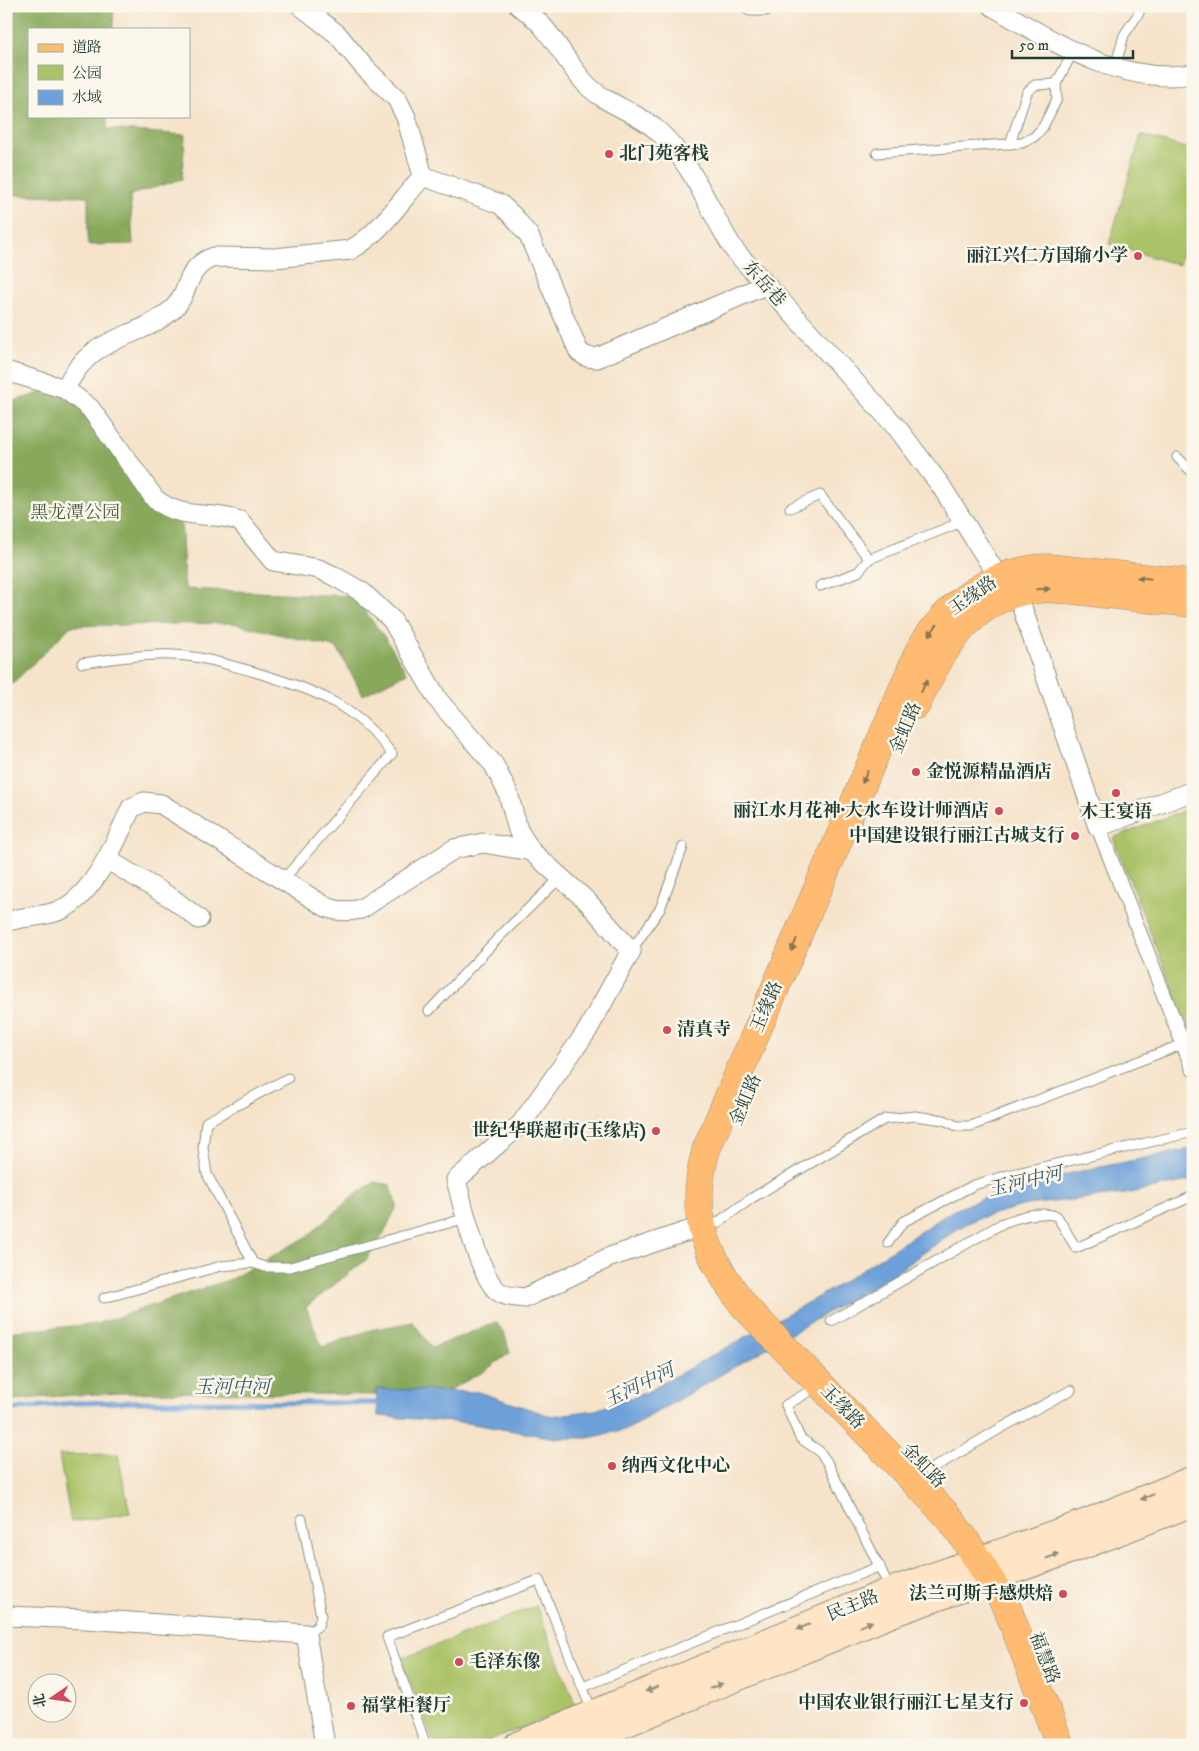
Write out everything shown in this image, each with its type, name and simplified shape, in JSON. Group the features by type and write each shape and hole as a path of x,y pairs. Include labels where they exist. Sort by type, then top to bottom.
{"main road":[{"name":"玉缘路","path":"1008,585 1020,571 1048,568 1193,582"},
{"name":"金虹路","path":"993,1566 959,1504 928,1471 827,1380 758,1296 738,1283 730,1254 709,1225 722,1156 926,682 946,647 964,625 1008,585 1193,603"},
{"name":"玉缘路","path":"827,1380 993,1566"},
{"name":"民主路","path":"581,1744 894,1612 1084,1522 1193,1479"},
{"name":"民主路","path":"517,1745 892,1590 1091,1543 1193,1503"},
{"name":"福慧路","path":"993,1566 1060,1745"},
{"name":"福慧路","path":"993,1566 1021,1598 1078,1745"}],"street":[{"path":"301,6 337,34 364,67 397,99 406,117 424,176"},
{"name":"东岳巷","path":"519,6 530,13 542,25 588,85 605,99 647,122 668,141 689,168 717,224 735,251 898,429 1008,585"},
{"path":"751,6 765,6"},
{"path":"992,6 1073,52 1115,68 1150,75 1193,74"},
{"path":"424,176 500,204 514,217 529,236 579,352 587,357 598,358 765,285"},
{"path":"65,389 82,363 102,345 160,318 174,308 190,276 206,260 214,257 276,258 350,250 358,246 377,227 424,176"},
{"path":"6,371 65,389 77,396 100,418 154,499 162,505 179,512 240,521 273,561 319,569 349,583 375,602 392,620 438,700 494,765 508,793 518,830 531,851 587,901 631,951 587,1031 521,1124 456,1180 486,1277 499,1292 511,1297 525,1298 610,1257 709,1225"},
{"path":"1008,585 1098,827 1193,1068"},
{"path":"1098,827 1193,791"},
{"path":"6,922 20,916 44,915 62,910 81,894 108,860 131,808 144,802 156,802 326,907 335,910 354,911 361,909 454,849 483,843 531,851"},
{"path":"108,860 174,899 199,919"},
{"path":"6,1616 86,1619 306,1634 325,1745"}],"lane":[{"path":"1115,68 1124,35 1139,13 1139,6"},
{"path":"877,153 1022,143 1029,140 1043,128 1057,99 1056,84 1073,52"},
{"path":"1010,144 1026,92 1035,86 1056,84"},
{"path":"1176,457 1193,473"},
{"path":"790,508 820,495 869,559"},
{"path":"820,586 858,572 869,559 964,521"},
{"path":"82,663 158,655 207,658 316,692 343,706 370,727 392,754 283,880"},
{"path":"631,951 660,909 683,847"},
{"path":"429,1011 502,934 560,878"},
{"path":"709,1225 885,1119 915,1116 944,1120 957,1126 971,1126 1183,1044"},
{"path":"253,1263 207,1174 203,1148 206,1122 288,1078"},
{"path":"888,1243 903,1222 974,1185 1008,1175 1193,1132"},
{"path":"831,1321 1003,1223 1016,1218 1040,1213 1057,1216 1076,1248 1193,1196"},
{"path":"104,1298 221,1266 253,1263 265,1267 290,1267 467,1218"},
{"path":"827,1380 786,1405 800,1438 819,1451 827,1462 892,1590"},
{"path":"928,1471 1071,1390"},
{"path":"302,1519 321,1616 318,1626 306,1634"},
{"path":"583,1687 880,1566"},
{"path":"426,1745 387,1637 539,1580 594,1713"}],"green space":[{"path":"6,6 114,6 113,28 28,28 28,118 107,118 107,129 185,135 182,179 130,195 133,244 88,245 88,196 16,195 6,187"},
{"path":"1141,135 1193,150 1193,218 1179,265 1109,244"},
{"name":"黑龙潭公园","path":"49,390 79,404 163,516 181,520 185,589 353,596 386,639 407,673 363,695 337,648 232,623 71,626 6,690 6,401 8,403"},
{"path":"1193,807 1193,1040 1113,838"},
{"path":"375,1182 391,1185 397,1206 384,1233 366,1260 306,1307 322,1347 370,1330 413,1322 432,1348 496,1322 505,1335 510,1353 483,1372 447,1391 376,1389 376,1395 98,1394 6,1401 6,1332 96,1324 231,1279 308,1236 354,1195"},
{"path":"118,1454 130,1513 71,1522 59,1455"},
{"path":"536,1606 576,1706 479,1745 435,1745 401,1659"}],"water":[{"path":"1190,1149 1193,1159 1193,1180 1125,1194 1026,1205 976,1219 959,1228 895,1273 628,1429 588,1438 555,1438 467,1423 378,1416 376,1389 478,1392 551,1416 595,1410 645,1393 832,1289 952,1211 1010,1189 1039,1181"}],"waterway":[{"name":"玉河中河","path":"6,1410 71,1403 383,1403"}],"place":[{"name":"北门苑客栈","path":"609,154"},
{"name":"丽江兴仁方国瑜小学","path":"1138,256"},
{"name":"金悦源精品酒店","path":"916,772"},
{"name":"木王宴语","path":"1116,793"},
{"name":"丽江水月花神·大水车设计师酒店","path":"999,811"},
{"name":"中国建设银行丽江古城支行","path":"1075,836"},
{"name":"清真寺","path":"667,1030"},
{"name":"世纪华联超市(玉缘店)","path":"656,1131"},
{"name":"纳西文化中心","path":"612,1466"},
{"name":"法兰可斯手感烘焙","path":"1063,1594"},
{"name":"毛泽东像","path":"459,1662"},
{"name":"中国农业银行丽江七星支行","path":"1024,1703"},
{"name":"福掌柜餐厅","path":"351,1706"}]}
